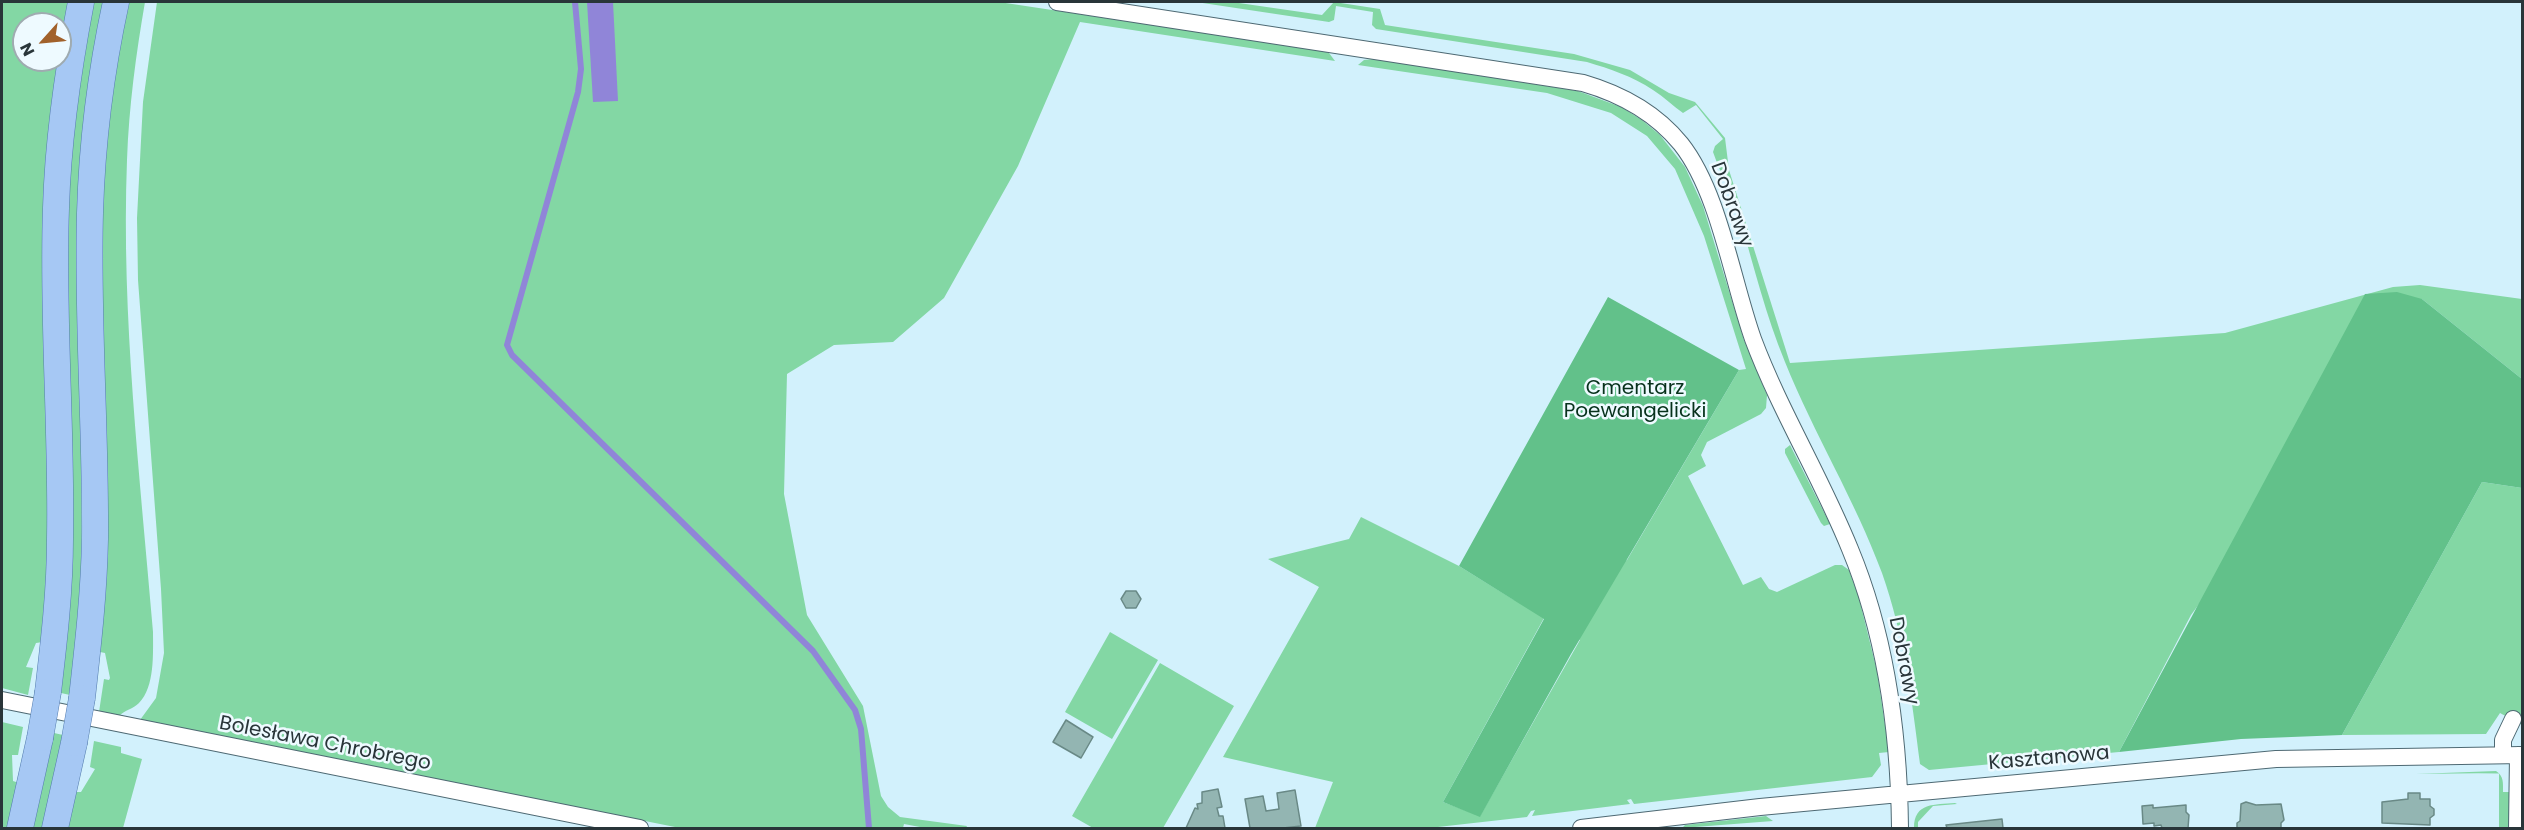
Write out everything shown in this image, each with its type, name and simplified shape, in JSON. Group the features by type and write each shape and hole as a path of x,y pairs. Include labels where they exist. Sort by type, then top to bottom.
{"main road":[{"path":"20,828 40,738 57,623 60,540 55,289 56,208 64,108 81,2"},
{"path":"55,828 82,698 90,627 95,540 89,288 90,211 100,89 116,2"}],"street":[{"name":"Dobrawy","path":"1057,2 1583,82 1627,99 1647,111 1667,129 1681,144 1704,181 1753,338 1844,534 1867,595 1882,648 1891,701 1898,757 1900,828"},
{"name":"Bolesława Chrobrego","path":"2,700 640,828"},
{"path":"2512,719 2503,740 2515,755 2517,828"},
{"name":"Kasztanowa","path":"1581,828 1899,794 2276,759 2515,755"}],"green space":[{"path":"2,2 69,2 67,12 12,12 12,72 58,72 49,539 43,642 36,643 26,667 33,668 28,695 2,688"},
{"path":"93,2 105,2 81,402 82,583 70,695 61,693 68,208 73,130"},
{"path":"128,2 145,2 129,120 126,219 129,337 153,650 152,669 144,696 137,705 119,716 99,712 104,679 109,680 110,678 105,653 100,652 104,542 101,268 107,133"},
{"path":"157,2 999,2 1324,51 1329,53 1335,61 1080,22 1018,166 944,298 893,342 834,345 787,374 784,494 807,615 863,706 881,796 888,807 900,817 967,826 966,828 920,828 904,824 903,828 680,828 140,720 156,698 164,653 138,280 137,218 143,102"},
{"path":"1196,2 1232,2 1322,15 1334,2 1380,9 1385,25 1574,54 1630,70 1669,93 1695,102 1725,138 1729,170 1790,363 2225,333 2393,287 2420,285 2522,299 2522,379 2422,299 2191,615 2119,752 1929,770 1920,764 1902,644 1882,573 1860,519 1796,389 1778,345 1737,210 1713,152 1715,146 1723,139 1696,105 1683,113 1637,81 1587,62 1376,29 1372,25 1373,12 1336,6 1334,20 1329,22"},
{"path":"1374,59 1578,91 1621,107 1642,120 1660,135 1685,167 1703,206 1744,340 1767,395 1766,408 1761,414 1707,442 1701,455 1706,466 1688,476 1743,585 1761,577 1769,589 1777,592 1835,565 1842,565 1849,570 1859,598 1877,671 1889,752 1879,753 1881,765 1872,777 1634,804 1631,799 1627,800 1630,804 1532,816 1535,810 1531,811 1527,817 1429,828 1315,828 1333,782 1223,757 1319,587 1268,559 1349,539 1361,517 1459,566 1514,600 1627,560 1739,370 1746,369 1704,236 1675,169 1647,136 1611,113 1547,93 1358,65 1364,60","holes":["1544,618 1580,640 1480,816 1443,802"]},
{"path":"2397,292 2422,299 2522,379 2522,488 2482,482 2342,735 2241,739 2119,752 2365,294"},
{"name":"Cmentarz Poewangelicki","path":"1608,297 1739,370 1571,654 1480,817 1443,802 1544,619 1459,566"},
{"path":"1790,445 1830,524 1824,526 1821,523 1785,453 1785,449"},
{"path":"2482,482 2522,488 2522,725 2500,713 2486,734 2342,735"},
{"path":"1110,632 1158,660 1112,739 1065,712"},
{"path":"1160,663 1234,706 1163,828 1093,828 1072,816"},
{"path":"2,722 23,727 18,755 12,755 13,781 19,783 8,828 2,828"},
{"path":"54,733 63,735 43,828 32,828"},
{"path":"94,741 121,747 121,753 142,759 123,828 67,828 76,792 81,792 95,769 90,767"},
{"path":"2496,771 2499,773 2416,774"},
{"path":"2499,773 2502,777 2503,792 2509,792 2509,828 2499,828"},
{"path":"1957,804 1933,806 1918,822 1918,828 1914,828 1915,820 1922,809 1927,806"},
{"path":"1766,816 1773,821 1682,828 1685,825"}],"shaded area":[{"path":"587,2 613,2 618,101 593,102"}],"building":[{"path":"1126,591 1136,591 1141,599 1136,608 1126,608 1121,599"},
{"path":"1066,720 1093,737 1081,758 1053,742"},
{"path":"1218,789 1222,807 1217,808 1219,816 1223,816 1225,828 1186,828 1195,808 1198,809 1197,804 1202,803 1202,792"},
{"path":"1295,790 1301,826 1250,828 1245,799 1263,796 1266,811 1279,809 1277,793"},
{"path":"2408,793 2420,793 2420,799 2430,799 2434,815 2430,818 2430,825 2382,823 2382,802 2408,799"},
{"path":"2246,802 2256,805 2281,804 2284,820 2281,828 2237,828 2237,823 2240,821 2241,804"},
{"path":"2153,805 2153,808 2186,805 2186,812 2189,815 2188,828 2162,828 2161,825 2154,826 2154,823 2143,824 2142,806"},
{"path":"2002,819 2003,828 1947,828 1946,825"}],"waterway":[{"path":"575,2 581,69 578,92 507,345 512,355 813,651 855,710 861,729 869,828"}]}
